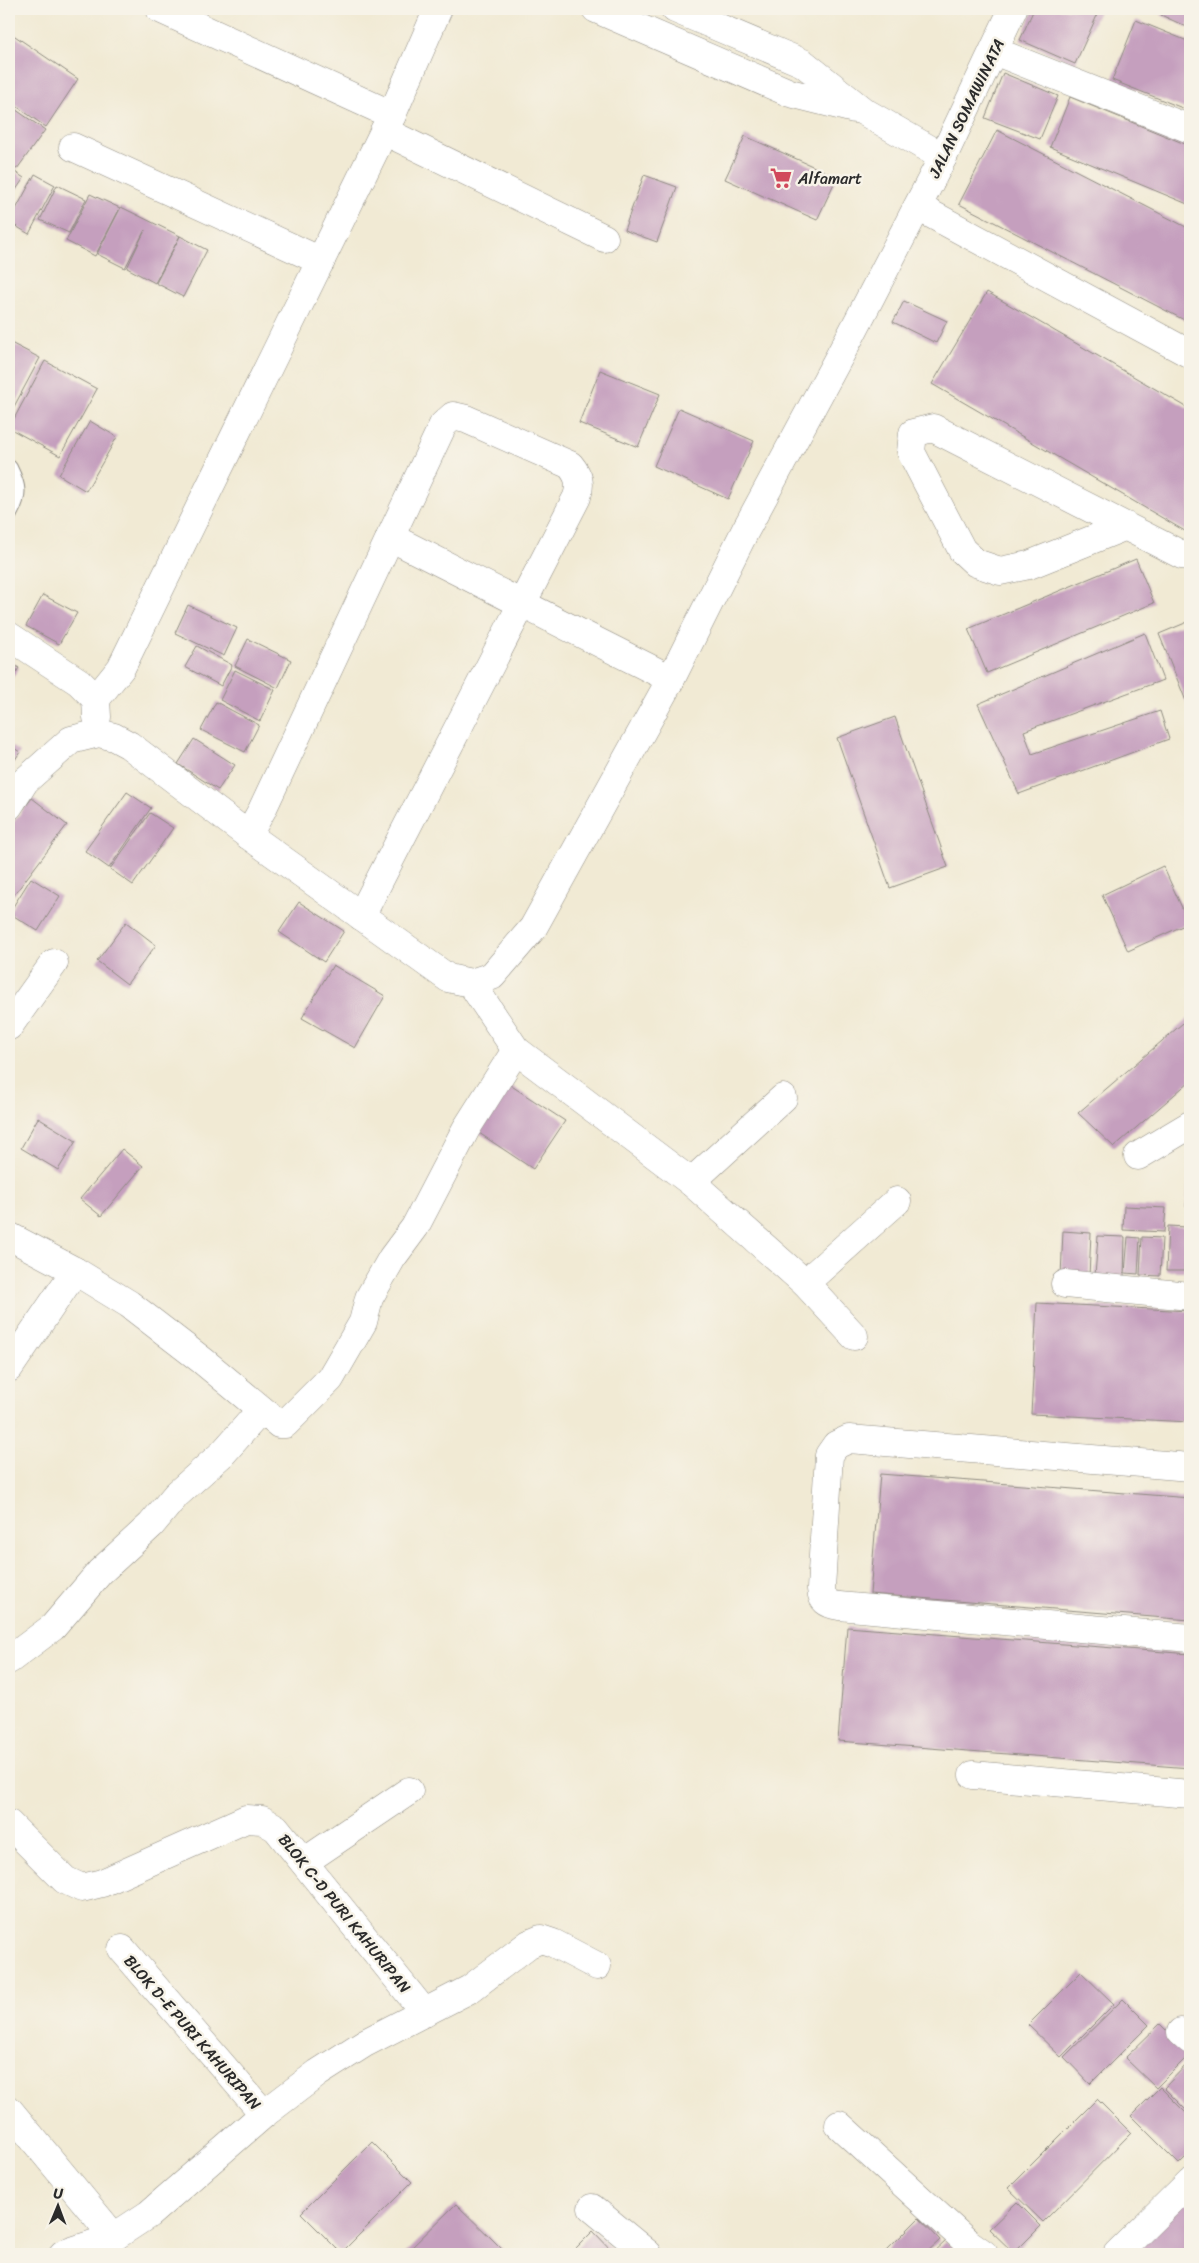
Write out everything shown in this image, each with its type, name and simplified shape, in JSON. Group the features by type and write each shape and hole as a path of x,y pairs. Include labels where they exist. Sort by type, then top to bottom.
{"street":[{"path":"160,9 388,123 604,238"},
{"path":"96,699 121,668 388,123 438,9"},
{"path":"596,9 790,93 863,111"},
{"path":"675,9 803,64 863,111 943,157"},
{"name":"JALAN SOMAWINATA","path":"471,983 492,976 533,928 671,679 746,531 918,207 1013,9"},
{"path":"994,51 1190,128"},
{"path":"73,147 321,261"},
{"path":"918,207 1190,354"},
{"path":"248,835 262,810 443,425 453,416 466,419 570,465 577,473 580,484 577,497 361,916"},
{"path":"1126,526 1028,565 1000,571 976,562 962,550 912,452 913,432 933,428 1126,526 1182,555 1190,556"},
{"path":"390,537 524,603 671,679"},
{"path":"9,636 79,682 96,699 99,733"},
{"path":"9,806 25,781 71,740 99,733 114,737 129,746 248,835 448,978 471,983 516,1050 691,1182 805,1283 854,1336"},
{"path":"9,1026 54,963"},
{"path":"9,1236 75,1271 129,1304 204,1361 279,1424 285,1424 330,1379 363,1322 369,1298 392,1258 415,1227 466,1129 516,1050"},
{"path":"691,1182 783,1098"},
{"path":"1138,1156 1190,1125"},
{"path":"805,1283 897,1200"},
{"path":"9,1368 75,1271"},
{"path":"1064,1284 1190,1296"},
{"path":"9,1660 53,1628 100,1572 152,1525 176,1496 223,1453 261,1410"},
{"path":"1190,1467 849,1439 836,1445 829,1455 821,1589 822,1598 828,1604 839,1606 1190,1638"},
{"path":"973,1775 1190,1794"},
{"path":"304,1862 409,1792"},
{"name":"BLOK C-D PURI KAHURIPAN","path":"9,1824 65,1880 82,1888 102,1883 246,1819 262,1820 276,1828 426,2013"},
{"path":"63,2254 114,2237 149,2214 264,2114 318,2073 349,2053 470,1988 529,1944 541,1940 553,1942 597,1966"},
{"name":"BLOK D-E PURI KAHURIPAN","path":"122,1950 264,2114"},
{"path":"9,2110 114,2237"},
{"path":"839,2125 968,2242 984,2254"},
{"path":"1117,2254 1190,2182"},
{"path":"592,2208 648,2254"}],"lane":[{"path":"9,468 18,486 13,508 9,514"}],"building":[{"path":"1034,9 1100,9 1075,64 1020,40"},
{"path":"1164,9 1190,9 1190,20 1187,27 1161,15"},
{"path":"1136,20 1190,42 1190,111 1112,80"},
{"path":"9,32 78,79 46,127 9,101"},
{"path":"1003,73 1058,96 1040,139 985,118"},
{"path":"1070,97 1190,146 1190,205 1050,147"},
{"path":"9,105 45,130 17,169 9,164"},
{"path":"997,130 1190,229 1190,323 959,204"},
{"name":"Alfamart","path":"745,136 837,177 817,220 725,179"},
{"path":"9,168 24,178 9,200"},
{"path":"35,174 55,185 29,234 9,222"},
{"path":"644,175 677,187 657,242 624,230"},
{"path":"57,185 86,199 69,233 40,220"},
{"path":"90,194 120,208 95,256 66,241"},
{"path":"121,207 180,236 155,283 127,268 145,230 125,268 97,254"},
{"path":"180,236 207,250 183,297 156,283"},
{"path":"987,292 1190,409 1190,534 932,384"},
{"path":"904,301 947,321 936,343 893,322"},
{"path":"9,342 40,358 9,416"},
{"path":"45,361 97,389 60,456 9,428"},
{"path":"600,370 660,394 638,447 579,423"},
{"path":"679,408 754,441 728,499 654,466"},
{"path":"90,421 117,437 86,491 59,475"},
{"path":"1136,559 1154,603 987,673 968,629"},
{"path":"43,595 77,613 59,644 26,626"},
{"path":"188,605 237,628 224,656 175,633"},
{"path":"1190,621 1190,711 1159,634"},
{"path":"1145,633 1163,680 1024,731 1032,754 1160,711 1169,739 1019,794 978,704"},
{"path":"248,639 291,660 278,688 235,666"},
{"path":"197,646 232,665 221,686 185,667"},
{"path":"9,661 19,668 9,683"},
{"path":"235,670 275,690 260,721 220,700"},
{"path":"216,702 259,725 245,752 201,730"},
{"path":"895,717 948,867 890,888 837,738"},
{"path":"194,739 235,765 218,790 178,764"},
{"path":"9,745 20,752 9,769"},
{"path":"127,792 151,808 109,868 85,851"},
{"path":"32,798 67,825 14,895 9,892 9,828"},
{"path":"150,813 173,828 133,885 110,869"},
{"path":"1163,866 1189,923 1128,951 1102,895"},
{"path":"31,878 60,896 38,931 9,913"},
{"path":"299,902 344,931 324,962 279,932"},
{"path":"126,922 156,945 127,984 97,961"},
{"path":"333,965 385,996 355,1048 302,1018"},
{"path":"1190,1017 1190,1081 1114,1147 1078,1113"},
{"path":"507,1083 565,1121 533,1169 476,1131"},
{"path":"38,1118 76,1141 58,1170 21,1148"},
{"path":"122,1149 143,1166 101,1216 80,1199"},
{"path":"1188,1182 1190,1183 1190,1207 1186,1207"},
{"path":"1124,1206 1166,1208 1164,1232 1123,1230"},
{"path":"1168,1226 1186,1227 1184,1271 1166,1271"},
{"path":"1063,1231 1091,1233 1089,1277 1061,1276"},
{"path":"1098,1236 1125,1237 1124,1277 1095,1276"},
{"path":"1128,1237 1140,1238 1138,1274 1125,1273"},
{"path":"1142,1237 1162,1238 1160,1276 1140,1275"},
{"path":"1037,1303 1190,1311 1190,1422 1031,1414"},
{"path":"880,1474 1190,1498 1190,1620 870,1594"},
{"path":"847,1627 1190,1654 1190,1768 838,1741"},
{"path":"1081,1972 1114,2004 1061,2057 1028,2025"},
{"path":"1123,1999 1149,2025 1090,2084 1064,2057"},
{"path":"1160,2024 1190,2054 1156,2088 1125,2058"},
{"path":"1190,2061 1190,2114 1164,2088"},
{"path":"1160,2087 1190,2117 1190,2153 1179,2164 1131,2116"},
{"path":"1097,2099 1131,2133 1043,2222 1008,2188"},
{"path":"372,2142 412,2182 341,2253 301,2213"},
{"path":"1190,2196 1190,2254 1132,2254"},
{"path":"1017,2202 1041,2226 1014,2253 989,2229"},
{"path":"456,2204 507,2254 405,2254"},
{"path":"919,2218 940,2240 925,2254 883,2254"},
{"path":"593,2231 615,2254 570,2254"},
{"path":"946,2241 960,2254 932,2254"}],"place":[{"name":"Alfamart","path":"781,178"}]}
